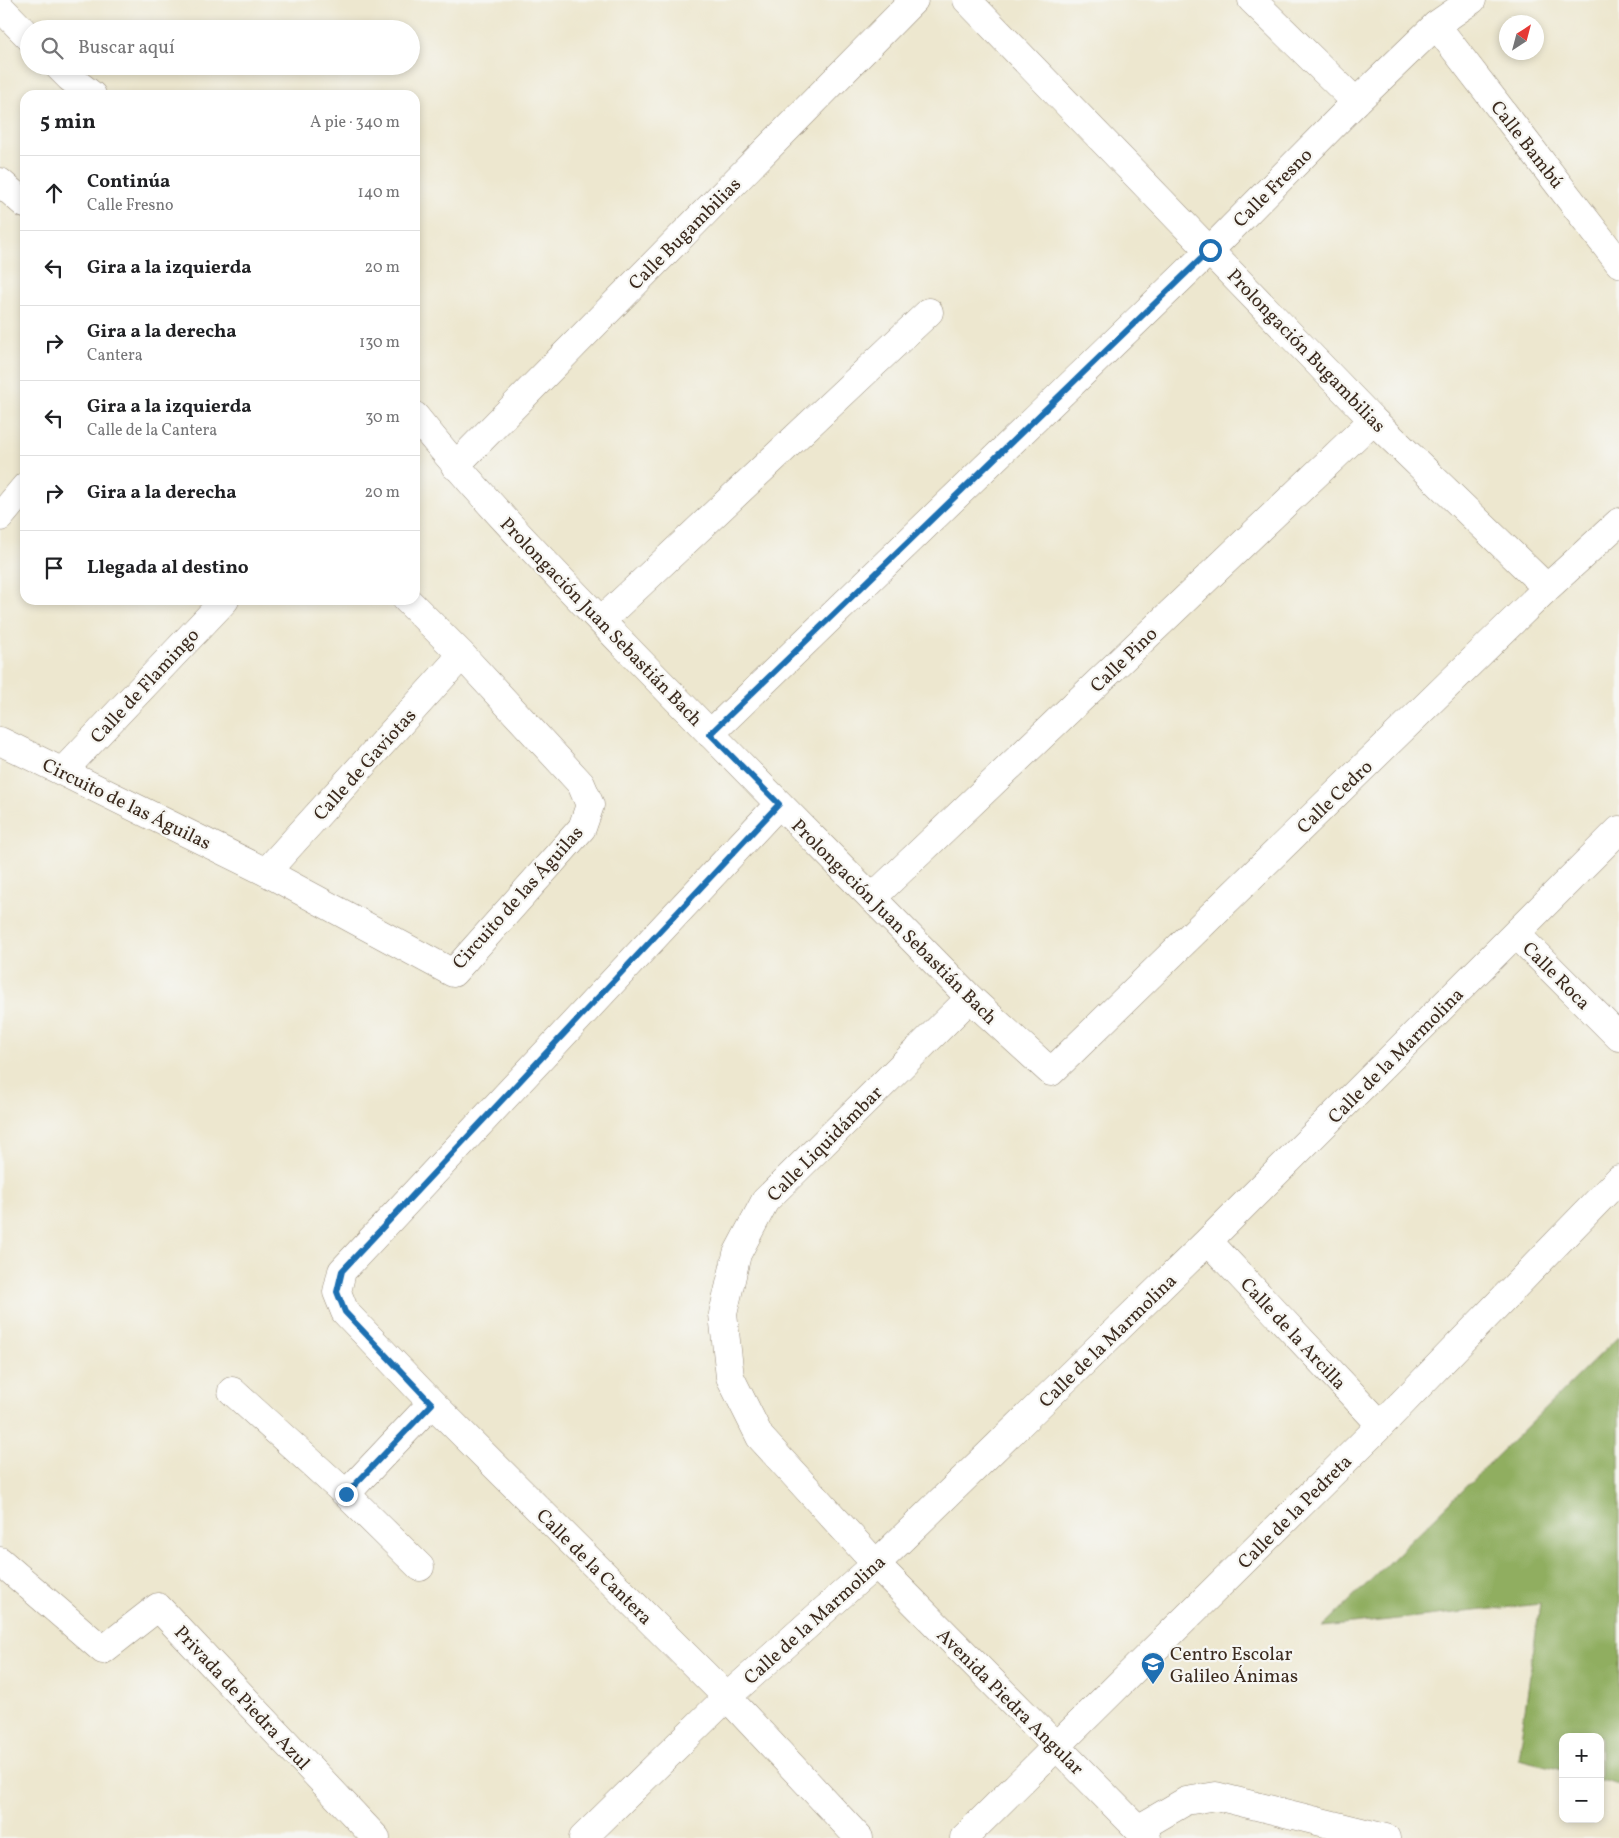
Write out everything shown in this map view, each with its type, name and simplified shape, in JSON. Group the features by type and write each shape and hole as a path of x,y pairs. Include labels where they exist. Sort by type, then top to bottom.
{"street":[{"name":"Calle Bugambilias","path":"455,466 914,0"},
{"name":"Prolongación Bugambilias","path":"967,0 1374,420 1547,588"},
{"path":"1252,0 1356,102"},
{"name":"Calle Fresno","path":"710,734 1210,250 1356,102 1436,25 1472,0"},
{"path":"0,7 20,28"},
{"name":"Calle Bambú","path":"1436,25 1619,263"},
{"path":"67,75 86,90"},
{"path":"0,183 20,200"},
{"path":"601,621 929,312"},
{"name":"Calle Pino","path":"872,898 1374,420"},
{"name":"Prolongación Juan Sebastián Bach","path":"420,422 455,466 710,734 970,998 1051,1072"},
{"path":"0,516 20,493"},
{"name":"Calle Cedro","path":"1051,1072 1547,588 1619,522"},
{"name":"Calle de Flamingo","path":"63,771 219,605"},
{"name":"Circuito de las Águilas","path":"0,741 266,872 453,973 582,828 590,805 581,784 462,655 412,605"},
{"name":"Calle de Gaviotas","path":"266,872 462,655"},
{"name":"Calle de la Cantera","path":"779,804 342,1271 337,1292 345,1312 432,1404 727,1697 859,1838"},
{"name":"Calle de la Marmolina","path":"583,1838 727,1697 876,1564 1208,1241 1619,830"},
{"name":"Calle Roca","path":"1516,934 1619,1037"},
{"name":"Calle Liquidámbar","path":"876,1564 760,1437 730,1377 723,1314 737,1254 765,1201 970,998"},
{"name":"Calle de la Pedreta","path":"964,1838 1380,1425 1619,1179"},
{"name":"Calle de la Arcilla","path":"1208,1241 1380,1425"},
{"path":"232,1391 346,1494 420,1568"},
{"path":"346,1494 432,1404"},
{"name":"Privada de Piedra Azul","path":"0,1561 103,1650 158,1607 376,1838"},
{"name":"Avenida Piedra Angular","path":"876,1564 1142,1834"},
{"path":"1142,1834 1186,1801 1216,1796 1386,1838"}],"green space":[{"path":"1619,1336 1619,1785 1604,1781 1604,1733 1559,1733 1559,1769 1518,1759 1540,1604 1323,1627"}],"place":[{"name":"Centro Escolar Galileo Ánimas","path":"1153,1685"}],"route":[{"path":"346,1494 432,1404 345,1312 337,1292 342,1271 779,804 710,734 1210,250"}]}
